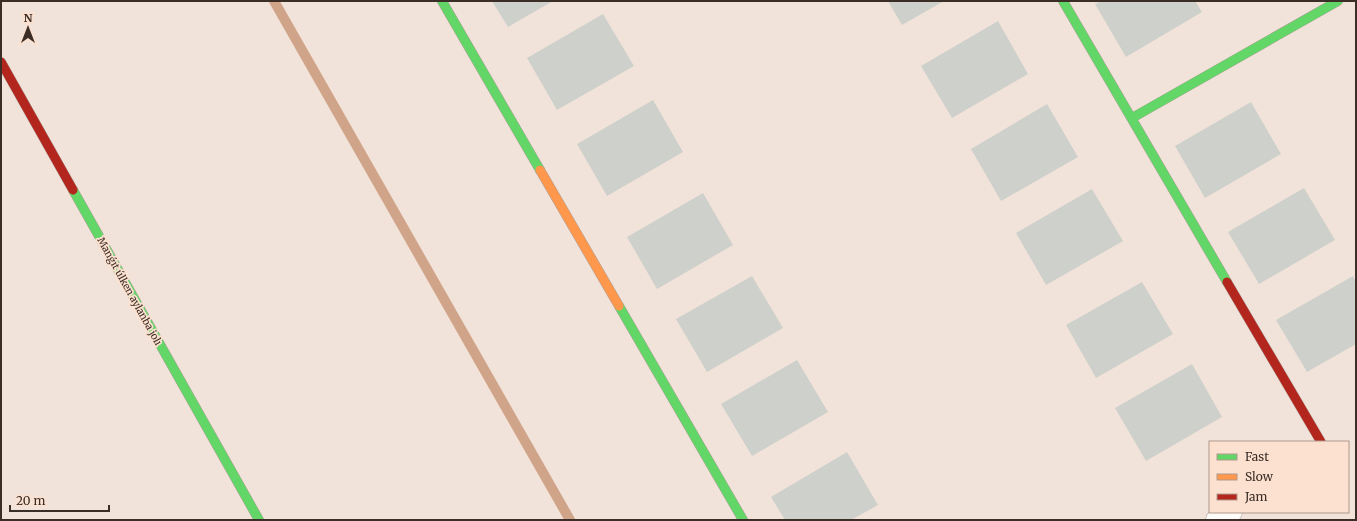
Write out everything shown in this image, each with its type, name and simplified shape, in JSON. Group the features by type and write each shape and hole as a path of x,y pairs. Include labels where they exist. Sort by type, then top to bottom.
{"street":[{"path":"442,1 743,520"},
{"path":"1063,1 1320,441"},
{"path":"1132,118 1338,1"},
{"name":"Manǵıt úlken aylanba jolı","path":"1,62 259,520"},
{"path":"1217,520 1229,513"}],"building":[{"path":"492,1 553,1 508,27"},
{"path":"888,1 944,1 902,25"},
{"path":"1101,1 1195,1 1202,12 1126,57 1095,4"},
{"path":"603,14 634,66 557,110 527,58"},
{"path":"998,21 1028,74 952,118 921,66"},
{"path":"653,100 683,152 607,196 577,144"},
{"path":"1251,102 1281,154 1205,198 1175,146"},
{"path":"1047,104 1078,157 1001,201 971,149"},
{"path":"1304,188 1335,240 1259,284 1228,232"},
{"path":"1092,189 1123,241 1046,285 1016,233"},
{"path":"703,193 733,245 657,289 627,237"},
{"path":"752,276 783,328 707,372 676,319"},
{"path":"1353,276 1356,282 1356,344 1307,372 1276,320"},
{"path":"1142,282 1173,334 1096,378 1066,325"},
{"path":"797,360 828,412 752,456 721,404"},
{"path":"1192,364 1222,417 1146,461 1115,408"},
{"path":"847,452 878,505 851,520 785,520 771,497"}],"waterway":[{"path":"274,1 570,520"}],"traffic: fast":[{"path":"442,1 540,170"},
{"path":"1063,1 1227,282"},
{"path":"1132,118 1338,1"},
{"path":"73,190 259,520"},
{"path":"619,306 743,520"}],"traffic: slow":[{"path":"540,170 619,306"}],"traffic: jam":[{"path":"1,62 73,190"},
{"path":"1227,282 1320,441"}]}
